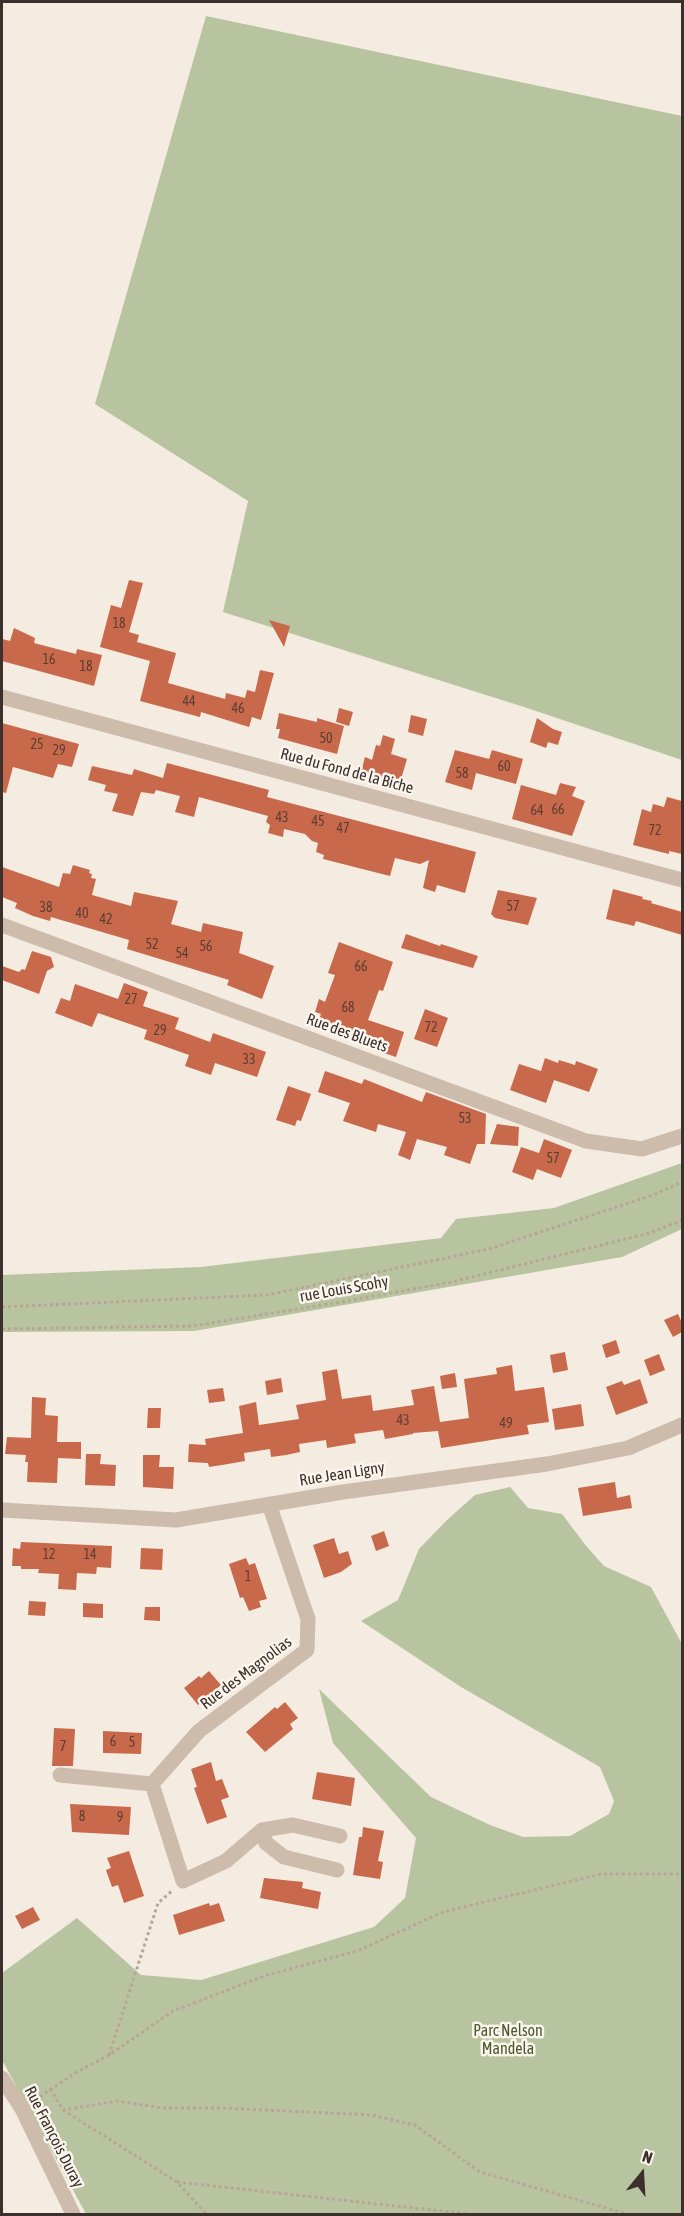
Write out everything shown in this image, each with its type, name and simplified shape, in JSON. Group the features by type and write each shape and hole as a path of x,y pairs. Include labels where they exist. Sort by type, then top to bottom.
{"street":[{"name":"Rue du Fond de la Biche","path":"2,697 682,880"},
{"name":"Rue des Bluets","path":"2,925 586,1141 642,1149 682,1136"},
{"name":"Rue Jean Ligny","path":"2,1510 176,1520 343,1492 547,1464 628,1448 682,1425"},
{"name":"Rue des Magnolias","path":"152,1784 200,1731 308,1650 308,1619 268,1504"},
{"path":"60,1775 152,1784 183,1881 226,1861 262,1830 293,1825 340,1836"},
{"path":"262,1830 266,1843 284,1857 337,1870"},
{"name":"Rue François Duray","path":"2,2078 22,2109 73,2214"}],"path":[{"path":"2,1307 267,1295 489,1249 653,1195 682,1182"},
{"name":"rue Louis Scohy","path":"2,1329 193,1326 452,1282 650,1233 682,1220"},
{"path":"22,2109 50,2089 109,2055 173,2011 264,1976 357,1951 444,1912 601,1874 682,1874"},
{"path":"109,2055 158,1903 183,1881"},
{"path":"50,2089 63,2110 177,2182 206,2214"},
{"path":"63,2110 118,2101 162,2108 222,2108 372,2115 415,2125 480,2172 627,2214"},
{"path":"177,2182 469,2214"}],"green space":[{"path":"206,16 682,116 682,760 524,707 223,612 248,501 95,404"},
{"path":"682,1163 682,1229 622,1257 194,1331 2,1332 2,1275 201,1267 441,1238 456,1219 554,1208"},
{"name":"Parc Nelson Mandela","path":"510,1487 528,1508 562,1514 604,1566 651,1587 682,1644 682,2214 86,2214 2,2060 2,1973 77,1918 141,1975 201,1980 374,1927 405,1898 416,1838 333,1743 319,1689 431,1797 490,1825 523,1837 570,1836 609,1814 614,1801 600,1767 461,1687 361,1621 398,1600 419,1549 447,1520 475,1495"}],"building":[{"path":"129,580 143,583 129,632 139,635 137,642 176,653 168,683 225,699 226,693 245,698 247,690 255,692 260,670 274,673 261,720 252,717 249,727 201,712 200,717 140,701 150,661 100,647 111,605 121,608"},
{"path":"269,620 290,626 284,647"},
{"path":"14,628 35,638 34,643 76,654 77,649 102,655 94,686 2,661 2,639 10,641"},
{"path":"339,708 353,712 349,726 336,722"},
{"path":"279,713 317,722 317,718 344,726 337,754 278,738 280,729 276,729"},
{"path":"411,715 427,719 423,736 408,732"},
{"path":"537,718 562,732 558,745 548,742 546,748 530,742"},
{"path":"2,723 79,744 72,767 58,764 53,778 13,767 6,793 2,792"},
{"path":"383,735 395,739 391,754 407,759 399,786 360,776 365,757 372,760 376,745 380,746"},
{"path":"455,750 489,759 492,750 523,759 516,784 476,773 472,790 445,782"},
{"path":"167,763 269,790 267,797 476,852 465,893 437,885 435,892 423,888 429,860 420,864 395,858 390,876 323,859 324,855 316,852 318,843 305,834 284,829 283,837 268,833 270,825 266,822 268,816 199,797 194,817 175,812 180,796 156,790 154,794 141,792 133,816 112,811 118,794 104,791 106,785 88,780 92,766 132,775 134,769 163,778"},
{"path":"560,783 576,787 572,796 585,801 572,836 512,819 521,785 556,795"},
{"path":"667,797 682,801 682,854 669,851 669,854 633,845 642,809 651,812 653,804 664,807"},
{"path":"73,865 90,870 91,878 96,879 92,895 131,906 134,892 178,901 171,924 201,932 203,923 243,932 239,953 274,966 262,999 227,985 229,980 127,949 129,940 51,917 50,921 33,916 15,908 17,903 2,897 2,867 59,887 63,873 70,874"},
{"path":"613,889 643,897 642,899 652,901 651,903 682,912 682,935 636,921 634,926 606,919"},
{"path":"498,890 537,898 528,925 495,918 491,914"},
{"path":"406,934 478,956 473,968 401,948"},
{"path":"339,942 393,962 383,991 379,990 368,1020 404,1032 396,1057 366,1047 368,1042 317,1025 321,1014 315,1012 319,999 325,1002 335,975 328,973"},
{"path":"32,951 51,957 54,967 47,971 39,994 2,980 2,966 19,972 22,969 25,970"},
{"path":"124,983 148,992 143,1006 179,1018 175,1029 210,1042 213,1033 266,1052 257,1077 215,1063 211,1075 185,1066 189,1055 144,1039 147,1030 98,1013 92,1027 55,1013 61,998 70,1001 75,984 118,999"},
{"path":"425,1009 448,1018 437,1047 414,1039"},
{"path":"545,1058 558,1063 559,1060 575,1065 576,1061 598,1069 589,1092 554,1080 546,1103 510,1090 519,1064 541,1071"},
{"path":"325,1071 362,1084 364,1079 422,1102 426,1092 486,1114 485,1144 477,1144 470,1164 444,1155 447,1147 417,1139 410,1160 398,1155 406,1132 378,1124 376,1132 343,1121 350,1103 318,1092"},
{"path":"288,1086 311,1094 301,1121 297,1120 295,1126 276,1120"},
{"path":"497,1124 519,1127 518,1146 490,1144"},
{"path":"544,1139 572,1150 561,1178 537,1169 533,1180 512,1172 521,1147 539,1153"},
{"path":"678,1314 682,1323 682,1332 673,1337 664,1320"},
{"path":"616,1340 620,1353 606,1358 602,1345"},
{"path":"565,1352 568,1370 553,1373 550,1355"},
{"path":"659,1354 665,1370 650,1376 644,1360"},
{"path":"512,1365 515,1391 544,1387 549,1422 527,1425 529,1434 441,1448 438,1431 385,1439 383,1430 354,1434 356,1443 327,1448 326,1440 299,1444 300,1452 286,1455 271,1457 270,1449 244,1453 245,1461 228,1464 209,1467 208,1463 188,1462 189,1444 206,1445 205,1439 243,1433 239,1406 256,1402 259,1425 299,1419 296,1405 326,1400 322,1372 337,1369 342,1399 371,1395 373,1411 414,1405 411,1390 434,1386 440,1422 469,1418 464,1379 497,1374 496,1368"},
{"path":"455,1373 457,1387 442,1389 440,1376"},
{"path":"281,1378 283,1392 267,1395 265,1381"},
{"path":"640,1379 648,1403 616,1415 606,1387 622,1381 624,1385"},
{"path":"223,1388 225,1401 209,1403 207,1390"},
{"path":"32,1397 46,1398 45,1415 58,1416 57,1442 81,1442 81,1459 58,1458 57,1483 27,1482 26,1455 5,1454 7,1437 31,1438"},
{"path":"581,1404 584,1426 555,1430 552,1409"},
{"path":"148,1408 161,1408 160,1428 147,1428"},
{"path":"86,1454 101,1454 100,1464 116,1465 115,1486 85,1485"},
{"path":"143,1455 160,1455 159,1467 174,1467 173,1489 143,1487"},
{"path":"615,1482 617,1498 630,1495 632,1508 583,1516 578,1488"},
{"path":"384,1531 389,1546 376,1551 371,1536"},
{"path":"334,1538 339,1554 348,1551 352,1564 341,1572 324,1578 313,1545"},
{"path":"21,1542 112,1546 111,1568 97,1567 96,1574 77,1573 76,1590 58,1589 59,1574 38,1573 39,1569 21,1569 21,1566 12,1566 13,1548 20,1549"},
{"path":"141,1548 163,1549 162,1570 140,1569"},
{"path":"246,1558 249,1565 255,1563 267,1599 259,1601 261,1607 249,1611 243,1597 240,1598 229,1564"},
{"path":"29,1601 46,1602 45,1616 28,1615"},
{"path":"83,1603 103,1604 103,1618 83,1617"},
{"path":"145,1607 160,1607 160,1621 144,1620"},
{"path":"209,1671 221,1685 198,1705 184,1688"},
{"path":"285,1702 298,1718 290,1724 293,1729 265,1752 246,1732 275,1707 277,1709"},
{"path":"54,1728 75,1729 73,1766 52,1766"},
{"path":"103,1731 142,1733 141,1754 103,1753"},
{"path":"211,1762 216,1781 222,1779 229,1797 221,1800 227,1817 207,1824 194,1788 197,1787 191,1769"},
{"path":"317,1772 355,1778 351,1806 312,1799"},
{"path":"70,1804 131,1807 129,1835 72,1832"},
{"path":"363,1827 384,1831 378,1861 383,1862 380,1879 353,1875 359,1837 362,1837"},
{"path":"129,1851 144,1896 124,1903 118,1885 112,1887 106,1870 111,1868 107,1858"},
{"path":"264,1878 303,1882 302,1888 321,1892 318,1909 260,1898"},
{"path":"209,1903 210,1906 219,1903 225,1921 179,1935 173,1915"},
{"path":"33,1907 40,1920 22,1929 15,1916"}]}
